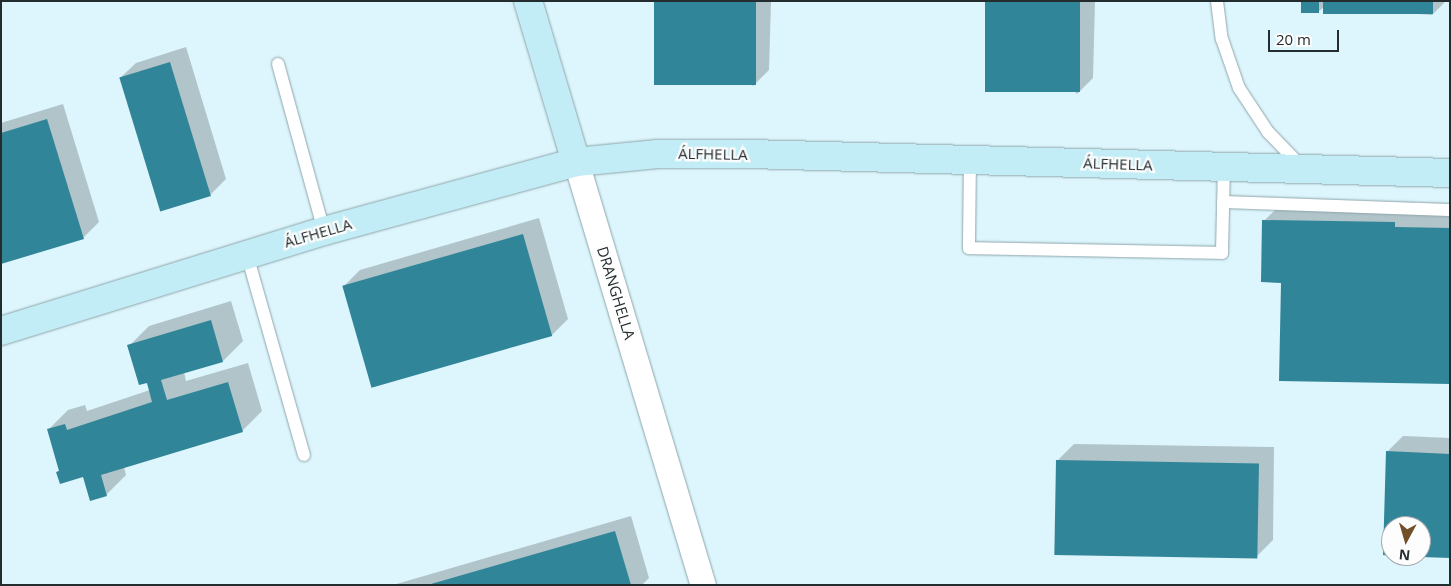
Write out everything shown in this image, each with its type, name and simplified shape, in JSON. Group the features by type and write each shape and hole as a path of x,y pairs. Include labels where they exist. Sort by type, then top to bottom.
{"street":[{"name":"DRANGHELLA","path":"528,1 704,585"},
{"name":"ÁLFHELLA","path":"1,331 324,231 576,162 658,154 1450,173"}],"lane":[{"path":"1217,1 1222,39 1239,88 1268,132 1305,170"},
{"path":"278,64 324,231"},
{"path":"970,160 968,248 1222,253 1224,167"},
{"path":"1224,202 1450,210"},
{"path":"247,255 304,455"}],"building":[{"path":"654,1 756,1 756,85 654,85"},
{"path":"985,1 1080,1 1080,92 985,92"},
{"path":"1301,1 1319,1 1319,13 1301,13"},
{"path":"1323,1 1433,1 1433,14 1323,14"},
{"path":"170,62 211,196 160,211 119,77"},
{"path":"47,119 84,239 1,264 1,133"},
{"path":"1262,220 1395,222 1395,227 1450,228 1450,384 1279,381 1281,283 1261,282"},
{"path":"523,234 552,336 372,388 342,286"},
{"path":"211,320 223,362 161,380 167,400 228,382 243,432 101,475 107,496 90,501 83,477 60,484 56,472 59,471 47,429 65,424 67,430 152,402 147,383 139,385 127,345"},
{"path":"1386,451 1450,454 1450,558 1431,557 1431,516 1384,516"},
{"path":"1056,460 1259,464 1257,559 1054,555"},
{"path":"615,531 631,585 431,585 431,584"}]}
